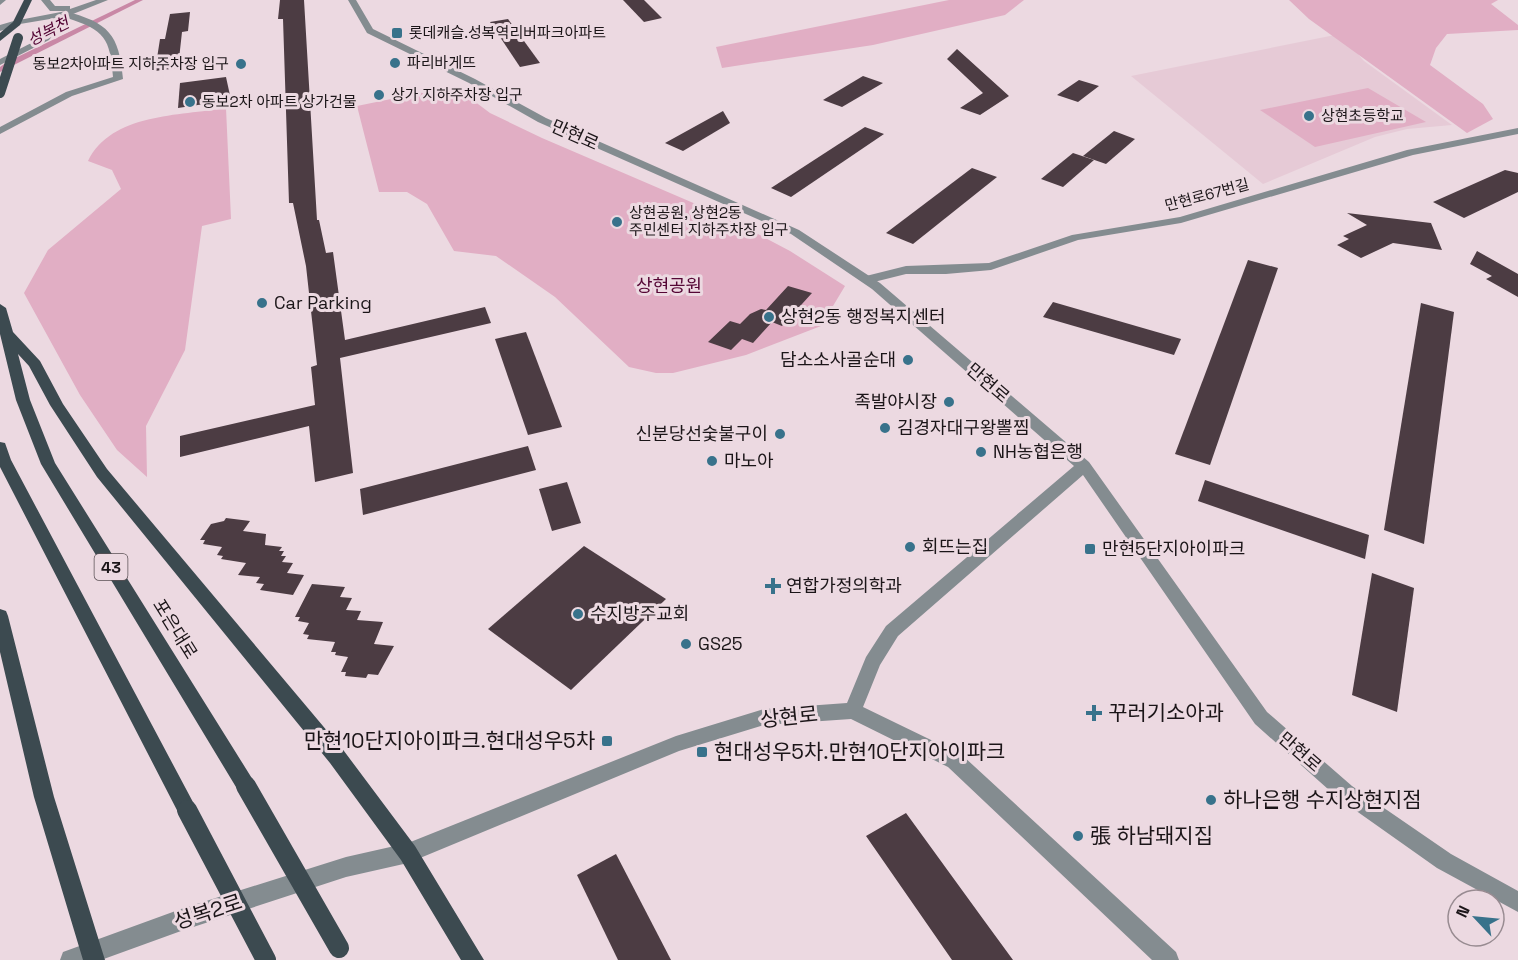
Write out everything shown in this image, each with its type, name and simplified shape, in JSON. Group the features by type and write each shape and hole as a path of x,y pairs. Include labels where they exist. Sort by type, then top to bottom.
{"main road":[{"path":"0,38 17,23 28,0"},
{"path":"0,93 18,39 17,23"},
{"name":"포은대로","path":"0,308 23,400 48,464 246,786 344,960"},
{"path":"7,334 35,364 57,405 102,473 337,757 408,854 473,960"},
{"name":"43","path":"0,447 4,460 266,960"},
{"path":"0,616 85,958"}],"street":[{"path":"45,0 53,9 99,0"},
{"path":"0,28 65,14 104,0"},
{"name":"만현로","path":"352,0 370,31 403,49 463,76 542,120 795,232 866,280 1084,466 1262,718 1354,798 1444,861 1518,902"},
{"path":"0,131 69,94 118,79 116,51 112,37 105,31 65,14"},
{"path":"0,62 49,38 58,29 65,14"},
{"name":"만현로67번길","path":"866,280 906,270 946,270 991,266 1076,237 1181,220 1411,152 1518,132"},
{"path":"853,711 872,662 892,631 1084,466"},
{"name":"상현로","path":"346,867 408,854 676,744 764,717 853,711 955,761 1168,960"},
{"name":"성복2로","path":"85,958 181,920 346,867"}],"shaded area":[{"path":"135,0 143,0 0,72 0,67 7,62"},
{"name":"상현초등학교","path":"1340,34 1364,61 1452,125 1407,129 1375,137 1263,184 1131,76"}],"green space":[{"path":"949,0 1024,0 1005,15 873,45 722,68 716,47"},
{"path":"1289,0 1498,0 1491,4 1518,25 1518,30 1447,34 1436,48 1430,65 1483,104 1493,119 1467,133 1309,19"},
{"name":"상현공원","path":"454,86 490,113 542,138 726,217 790,251 845,286 821,326 746,355 673,373 656,373 629,367 555,297 496,256 454,251 427,204 407,192 379,192 357,106"},
{"path":"1368,88 1426,122 1315,147 1260,110"},
{"path":"226,108 231,219 202,226 185,350 146,426 147,477 117,450 80,395 24,293 48,250 121,189 112,170 88,161 99,145 113,134 148,119"}],"building":[{"path":"280,0 304,0 317,220 319,220 326,253 333,252 345,340 485,307 491,323 340,358 353,473 315,482 309,426 180,457 180,436 315,405 311,367 317,365 306,266 293,203 289,203 283,19 278,19"},
{"path":"623,0 644,0 662,18 644,22"},
{"path":"190,12 188,31 182,32 178,68 155,71 160,39 165,39 170,14"},
{"path":"508,19 540,63 520,67 490,22"},
{"path":"957,49 1009,96 980,115 960,108 983,93 947,59"},
{"path":"863,76 883,83 842,107 823,100"},
{"path":"226,77 231,100 178,108 180,83"},
{"path":"1079,80 1099,86 1078,102 1057,95"},
{"path":"723,111 730,123 683,151 665,143"},
{"path":"865,127 884,134 791,197 771,188"},
{"path":"1114,131 1135,139 1106,164 1083,156"},
{"path":"1073,153 1094,160 1063,187 1041,179"},
{"path":"972,168 997,177 913,244 886,233"},
{"path":"1505,170 1518,173 1518,192 1464,218 1433,202"},
{"path":"1347,213 1431,223 1442,250 1393,243 1361,258 1337,245 1349,239 1343,236 1367,225"},
{"path":"1477,251 1518,274 1518,297 1486,279 1492,276 1470,264"},
{"path":"1248,260 1278,268 1210,465 1175,454"},
{"name":"상현2동 행정복지센터","path":"788,286 812,293 782,326 772,322 753,343 742,339 731,350 708,342 730,321 740,324 750,314 761,309 766,310"},
{"path":"1053,302 1181,339 1174,355 1043,317"},
{"path":"1421,303 1454,312 1424,544 1384,530"},
{"path":"526,332 562,427 528,435 495,339"},
{"path":"528,446 536,470 363,515 360,489"},
{"path":"1205,480 1369,535 1365,559 1198,501"},
{"path":"567,482 581,523 552,531 539,489"},
{"path":"226,518 250,521 243,531 266,534 265,545 282,547 279,551 284,551 281,556 286,556 282,562 293,563 287,573 304,575 293,595 260,590 264,584 256,583 260,577 238,575 246,563 221,559 223,556 217,555 222,547 203,544 205,540 200,540 211,524 224,521"},
{"name":"수지방주교회","path":"584,546 666,599 571,690 488,629"},
{"path":"1372,573 1414,588 1397,712 1352,695"},
{"path":"312,584 345,587 340,597 352,598 346,610 361,611 357,620 383,622 374,644 394,646 378,675 368,674 366,678 345,676 346,672 341,672 348,657 331,652 335,642 307,639 309,635 303,634 309,623 298,621 300,617 295,617"},
{"path":"906,813 1013,960 952,960 866,836"},
{"path":"616,854 671,960 618,960 577,875"}],"place":[{"name":"롯데캐슬.성복역리버파크아파트","path":"397,33"},
{"name":"파리바게뜨","path":"395,63"},
{"name":"동보2차아파트 지하주차장 입구","path":"241,64"},
{"name":"상가 지하주차장 입구","path":"379,95"},
{"name":"동보2차 아파트 상가건물","path":"190,102"},
{"name":"상현초등학교","path":"1309,116"},
{"name":"상현공원, 상현2동 주민센터 지하주차장 입구","path":"617,222"},
{"name":"Car Parking","path":"262,303"},
{"name":"상현2동 행정복지센터","path":"769,317"},
{"name":"담소소사골순대","path":"908,360"},
{"name":"족발야시장","path":"949,402"},
{"name":"김경자대구왕뽈찜","path":"885,428"},
{"name":"신분당선숯불구이","path":"780,434"},
{"name":"NH농협은행","path":"981,452"},
{"name":"마노아","path":"712,461"},
{"name":"회뜨는집","path":"910,547"},
{"name":"만현5단지아이파크","path":"1090,549"},
{"name":"연합가정의학과","path":"773,586"},
{"name":"수지방주교회","path":"578,614"},
{"name":"GS25","path":"686,644"},
{"name":"꾸러기소아과","path":"1094,713"},
{"name":"만현10단지아이파크.현대성우5차","path":"607,741"},
{"name":"현대성우5차.만현10단지아이파크","path":"702,752"},
{"name":"하나은행 수지상현지점","path":"1211,800"},
{"name":"張 하남돼지집","path":"1078,836"}],"water label":[{"name":"성복천","path":"48,31"}]}
